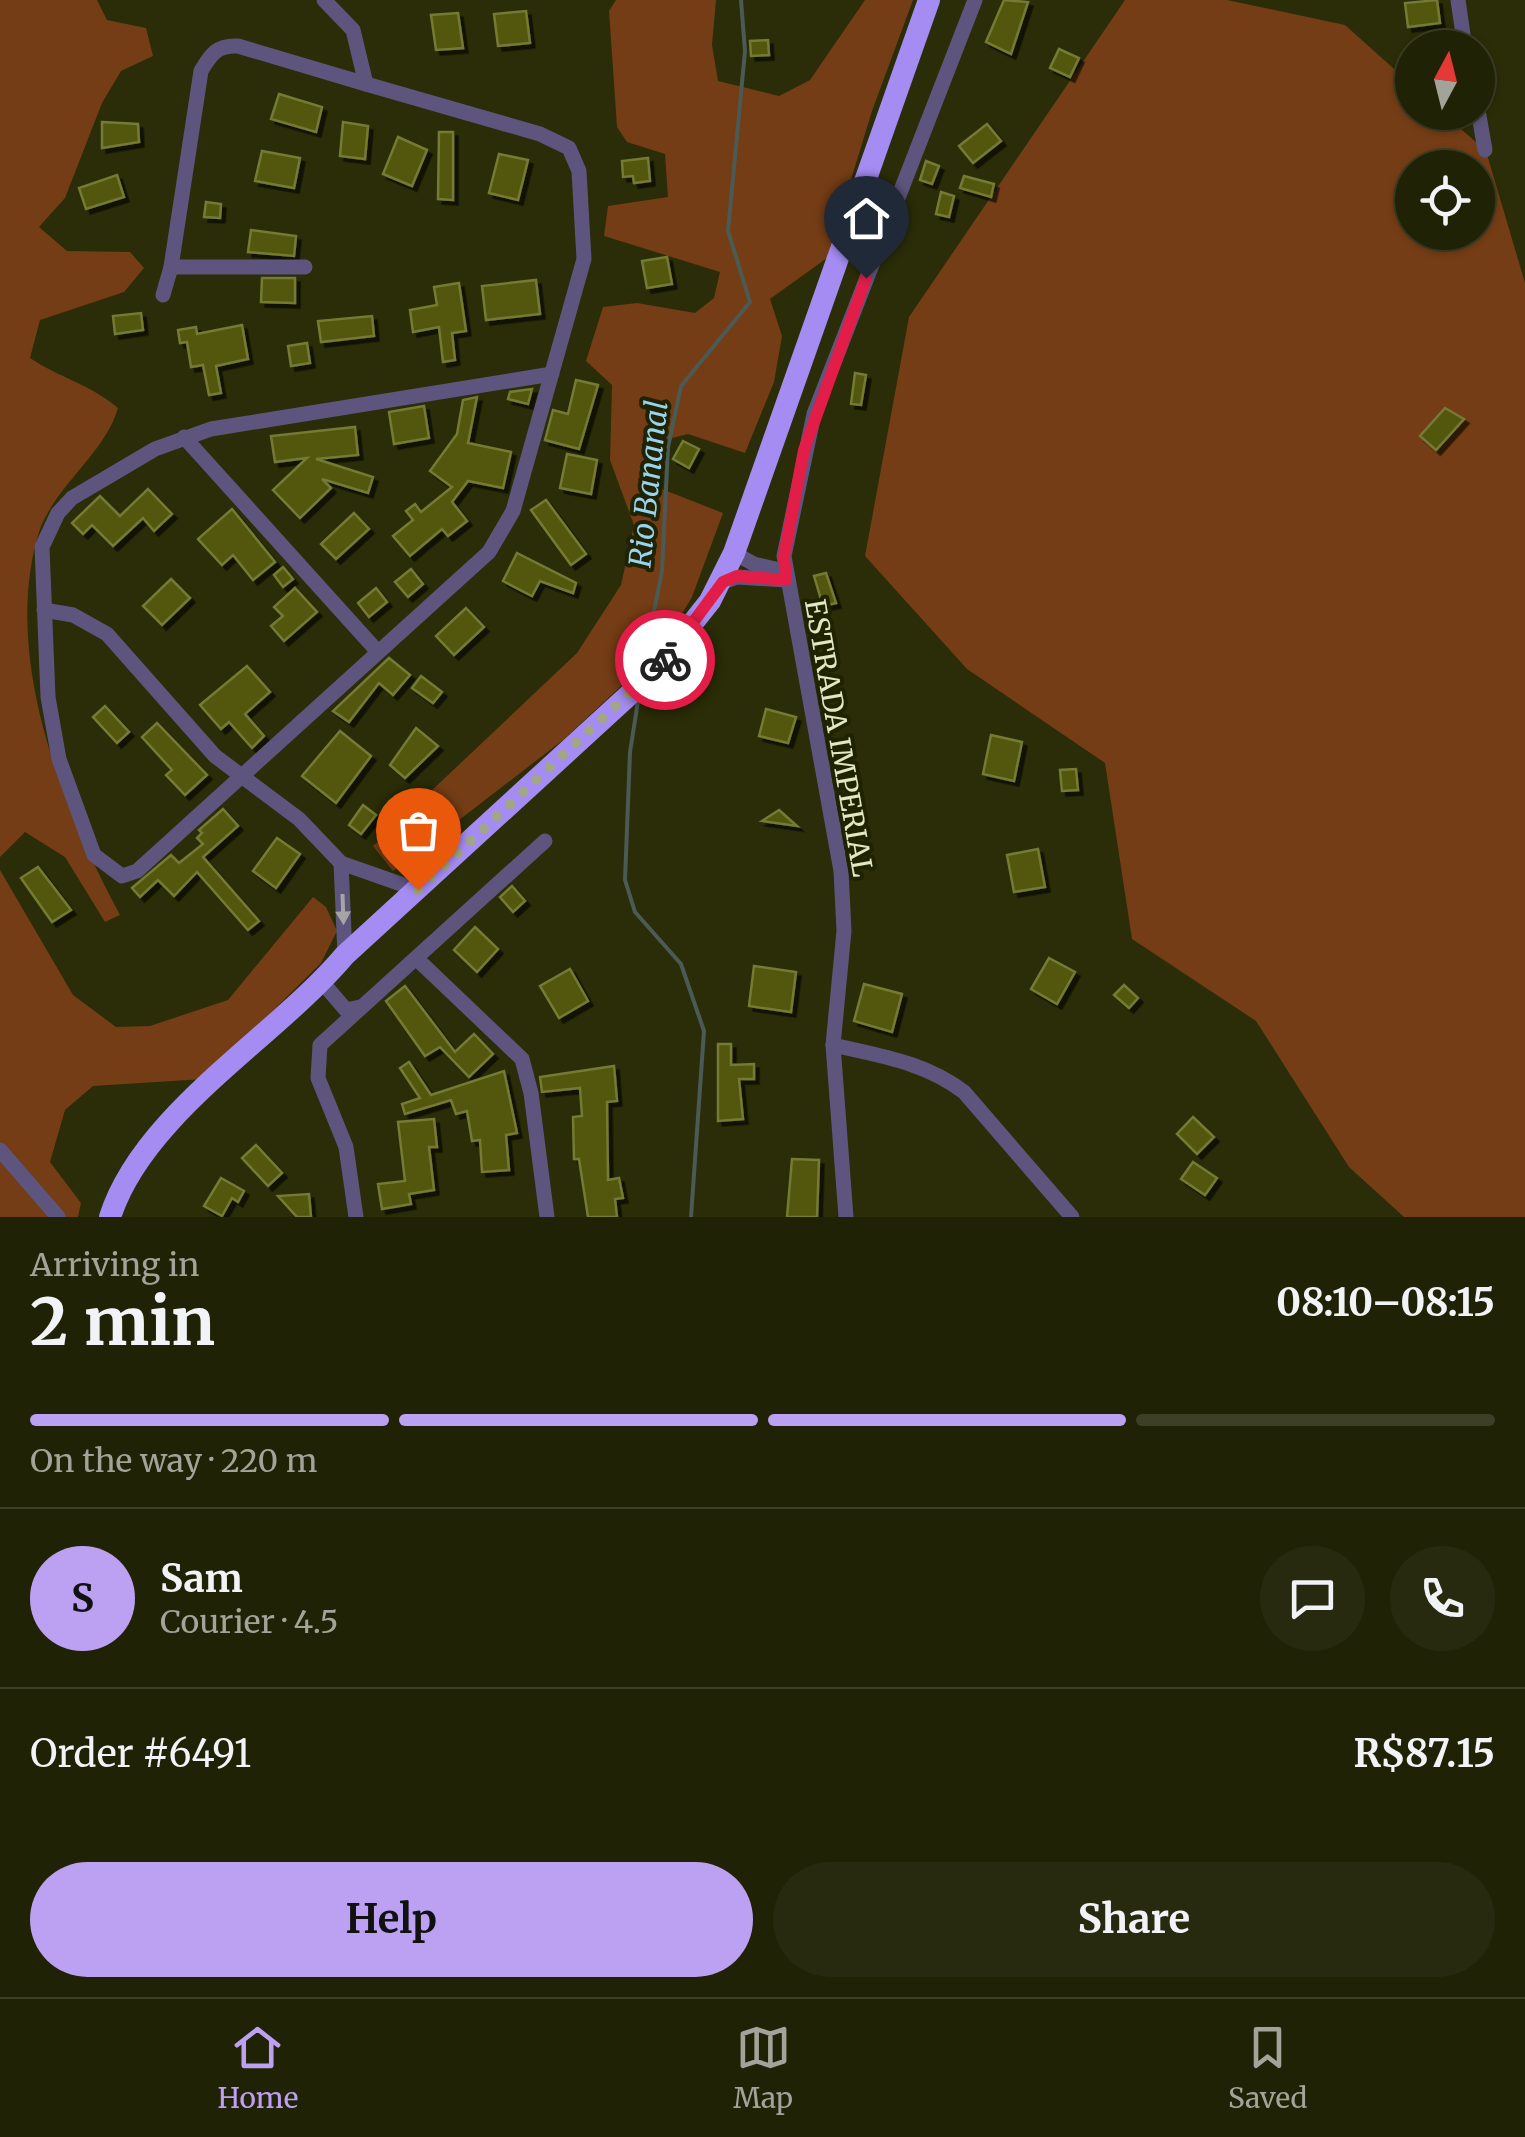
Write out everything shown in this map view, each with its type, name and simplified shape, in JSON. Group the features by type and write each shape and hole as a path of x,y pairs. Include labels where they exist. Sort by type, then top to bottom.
{"highway":[{"path":"110,1217 132,1169 159,1137 322,982 344,956 653,674 716,591 734,553 929,0"}],"street":[{"path":"324,0 352,30 366,84"},
{"name":"ESTRADA IMPERIAL","path":"846,1217 833,1046 844,931 841,871 785,575 797,480 814,414 975,0"},
{"path":"1458,0 1462,30"},
{"path":"162,295 171,267 201,71 211,53 226,46 238,46 540,134 569,148 576,158 584,259 552,374 506,529 489,552 131,875 113,873 94,854 51,727 42,547 58,513 101,480 184,437 210,428 552,374"},
{"path":"1482,130 1485,150"},
{"path":"171,267 305,268"},
{"path":"184,437 378,652"},
{"path":"734,553 785,575"},
{"path":"716,591 737,576 785,575"},
{"path":"44,610 73,615 126,650 198,739 298,820 341,863 418,890"},
{"path":"356,1217 346,1147 316,1064 320,1045 418,960 544,841"},
{"path":"341,863 344,956"},
{"path":"418,960 522,1059 531,1093 546,1217"},
{"path":"322,982 346,1010 362,1007"},
{"path":"833,1046 919,1065 945,1077 964,1092 1072,1217"},
{"path":"0,1150 58,1217"}],"shaded area":[{"path":"0,0 97,0 107,20 146,28 153,56 121,71 102,103 65,198 39,227 67,251 130,252 144,268 124,292 40,320 30,358 118,408 103,439 58,497 40,529 30,577 27,626 32,677 59,778 77,827 120,915 105,922 65,857 25,832 0,857"},
{"path":"616,0 716,0 712,45 718,81 779,96 810,80 865,0 913,0 872,111 827,258 770,299 782,336 774,382 745,453 688,434 644,445 644,482 723,513 692,597 661,649 563,740 393,871 373,846 577,653 621,585 634,525 610,460 612,385 586,361 603,307 637,303 695,313 714,298 720,272 604,236 608,206 668,197 665,154 627,142 617,127 609,11"},
{"path":"1125,0 1227,0 1345,25 1395,70 1395,130 1462,130 1485,150 1395,150 1395,250 1495,250 1495,181 1525,283 1525,1217 1404,1217 1349,1167 1256,1021 1132,939 1105,763 967,669 865,556 909,317"},
{"path":"0,870 73,995 116,1027 150,1026 228,1000 313,897 326,907 337,931 321,963 204,1079 93,1086 65,1110 50,1162 81,1203 78,1217 0,1217"}],"building":[{"path":"1004,0 1028,2 1011,54 986,42"},
{"path":"1437,0 1440,23 1408,27 1405,3"},
{"path":"526,11 530,43 498,46 494,14"},
{"path":"458,13 463,48 436,50 431,15"},
{"path":"768,40 769,55 751,56 750,41"},
{"path":"1059,49 1079,58 1070,77 1050,68"},
{"path":"279,94 322,107 316,132 271,119"},
{"path":"102,122 138,124 139,142 102,148"},
{"path":"343,122 368,126 365,159 340,156"},
{"path":"987,124 1001,141 973,163 959,146"},
{"path":"439,132 453,132 453,200 438,199"},
{"path":"398,137 427,150 412,186 383,174"},
{"path":"262,151 300,158 294,188 255,181"},
{"path":"499,154 528,160 518,200 489,193"},
{"path":"648,158 650,181 634,183 633,176 623,177 622,161"},
{"path":"926,161 939,166 932,184 920,180"},
{"path":"117,175 124,197 86,209 79,188"},
{"path":"964,176 994,184 991,197 960,188"},
{"path":"941,192 954,196 949,217 936,214"},
{"path":"206,202 221,204 220,218 204,217"},
{"path":"251,230 296,236 294,256 248,252"},
{"path":"667,257 672,284 647,288 642,261"},
{"path":"262,278 295,278 295,303 261,302"},
{"path":"536,280 540,314 486,320 482,286"},
{"path":"459,283 466,331 452,333 455,360 443,362 439,327 413,332 410,310 437,305 434,287"},
{"path":"141,313 143,330 115,334 113,316"},
{"path":"372,316 374,336 321,342 318,321"},
{"path":"242,325 248,359 216,366 221,393 209,395 203,365 191,367 187,342 180,343 178,330 196,327 197,334"},
{"path":"307,343 310,363 291,366 288,346"},
{"path":"855,373 866,375 861,405 851,404"},
{"path":"576,380 598,385 579,449 545,440 553,410 568,414"},
{"path":"532,389 528,404 508,399 510,392"},
{"path":"477,397 468,443 511,452 503,488 468,481 452,502 467,521 448,536 442,529 410,556 393,536 413,520 406,511 415,504 421,512 452,487 430,471 457,434 463,400"},
{"path":"424,406 429,438 394,444 389,412"},
{"path":"1445,408 1464,419 1436,450 1420,436"},
{"path":"355,427 358,455 316,459 373,477 368,493 322,479 331,488 300,518 273,490 307,458 275,462 271,436"},
{"path":"683,441 699,449 689,468 673,459"},
{"path":"567,454 597,460 591,494 560,488"},
{"path":"148,489 172,514 154,531 143,518 113,546 92,525 83,534 72,523 100,496 120,516"},
{"path":"546,500 586,554 571,565 531,510"},
{"path":"232,509 275,562 253,580 233,555 222,565 198,539"},
{"path":"354,513 369,529 336,559 321,544"},
{"path":"517,553 576,583 573,593 540,581 532,596 503,581"},
{"path":"283,567 293,579 283,587 274,575"},
{"path":"411,569 423,584 408,597 395,582"},
{"path":"826,573 836,603 823,606 814,576"},
{"path":"171,579 190,598 162,625 143,606"},
{"path":"295,588 317,612 284,641 271,626 283,616 274,607"},
{"path":"376,588 387,602 369,617 358,603"},
{"path":"466,608 484,627 454,655 436,636"},
{"path":"389,658 410,675 393,695 379,683 349,722 333,711"},
{"path":"247,666 270,692 245,714 264,736 252,748 229,722 221,729 200,705"},
{"path":"421,676 442,692 433,703 412,688"},
{"path":"105,706 129,732 117,743 93,717"},
{"path":"766,709 796,717 788,743 759,736"},
{"path":"157,723 207,775 185,795 166,775 172,770 142,737"},
{"path":"416,728 438,746 405,778 390,765"},
{"path":"340,731 371,756 336,803 302,776"},
{"path":"991,735 1022,742 1014,781 983,774"},
{"path":"1076,769 1078,790 1062,791 1060,770"},
{"path":"363,805 376,815 361,834 349,825"},
{"path":"223,809 238,826 203,857 259,921 248,930 197,872 174,896 158,880 140,897 132,888 171,855 179,863 203,844 197,838 202,833 199,830"},
{"path":"779,810 797,826 762,821"},
{"path":"277,838 300,854 276,888 253,871"},
{"path":"1038,849 1045,887 1014,892 1007,855"},
{"path":"38,867 71,910 52,922 21,878"},
{"path":"512,886 525,901 513,912 500,897"},
{"path":"475,927 498,949 477,972 454,950"},
{"path":"1049,958 1075,972 1057,1004 1031,989"},
{"path":"754,966 796,972 791,1012 749,1006"},
{"path":"570,969 588,1001 559,1018 540,986"},
{"path":"864,984 902,994 892,1032 854,1021"},
{"path":"1124,985 1138,998 1129,1008 1114,995"},
{"path":"405,986 455,1052 474,1034 493,1054 469,1077 440,1047 425,1056 386,1001"},
{"path":"718,1044 731,1044 731,1065 754,1064 754,1079 739,1079 743,1119 718,1121"},
{"path":"409,1062 431,1095 504,1071 517,1133 506,1135 509,1170 482,1172 480,1140 472,1141 467,1111 456,1114 451,1100 405,1114 402,1104 420,1098 400,1068"},
{"path":"614,1066 617,1101 607,1102 608,1180 619,1178 623,1198 615,1199 617,1217 588,1217 579,1159 574,1159 573,1117 582,1116 580,1088 542,1092 540,1077"},
{"path":"1193,1117 1214,1137 1197,1154 1177,1134"},
{"path":"434,1119 437,1147 429,1147 434,1190 409,1194 411,1204 382,1209 378,1184 405,1181 398,1122"},
{"path":"256,1145 282,1173 268,1186 242,1158"},
{"path":"792,1159 819,1160 817,1217 787,1217"},
{"path":"1193,1162 1217,1178 1205,1195 1181,1179"},
{"path":"221,1178 244,1191 238,1202 232,1198 222,1216 204,1206"},
{"path":"309,1194 311,1217 297,1217 278,1196"}],"waterway":[{"name":"Rio Bananal","path":"643,667 662,571 668,447 681,386 750,302 728,231 745,51 741,0"},
{"name":"Rio Bananal","path":"638,701 630,752 625,880 635,912 681,964 704,1031 691,1217"}],"way so far":[{"path":"418,890 665,660"}],"route":[{"path":"665,660 723,582 737,576 786,580 784,556 804,450 866,278"}]}
